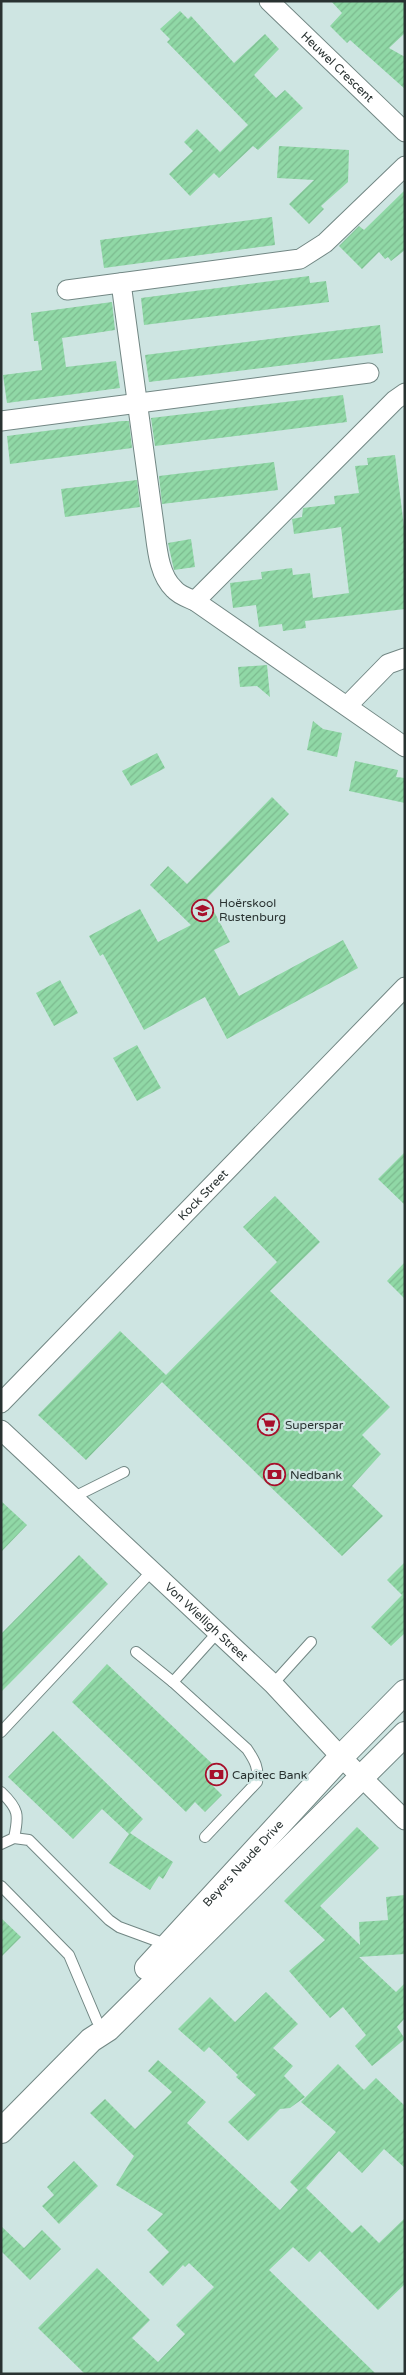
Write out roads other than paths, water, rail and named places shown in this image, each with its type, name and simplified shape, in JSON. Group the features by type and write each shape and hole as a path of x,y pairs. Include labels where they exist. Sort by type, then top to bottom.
{"street":[{"name":"Heuwel Crescent","path":"269,1 405,132"},
{"path":"67,290 300,259 325,244 405,166"},
{"path":"121,283 155,533 163,572 168,583 175,591 194,601 405,747"},
{"path":"1,421 369,373"},
{"path":"194,601 395,400 405,393"},
{"path":"347,706 388,664 405,658"},
{"name":"Kock Street","path":"1,1403 405,988"},
{"name":"Von Wielligh Street","path":"1,1430 151,1572 274,1684 341,1757 405,1820"},
{"name":"Beyers Naude Drive","path":"1,2131 94,2030 168,1945 341,1757 405,1692"},
{"name":"Beyers Naude Drive","path":"94,2030 108,2029 405,1734"}],"lane":[{"path":"72,1498 124,1472"},
{"path":"1,1732 151,1572"},
{"path":"173,1682 218,1633"},
{"path":"274,1684 312,1642"},
{"path":"136,1652 173,1682 247,1749 259,1771 257,1782 250,1791 205,1838"},
{"path":"1,1792 10,1800 18,1816 14,1838"},
{"path":"1,1844 14,1838 21,1838 34,1844 109,1920 125,1929 168,1945"},
{"path":"1,1886 69,1955 94,2030"}],"place":[{"name":"Hoërskool Rustenburg","path":"203,910"},
{"name":"Superspar","path":"269,1425"},
{"name":"Nedbank","path":"274,1475"},
{"name":"Capitec Bank","path":"216,1775"}]}
